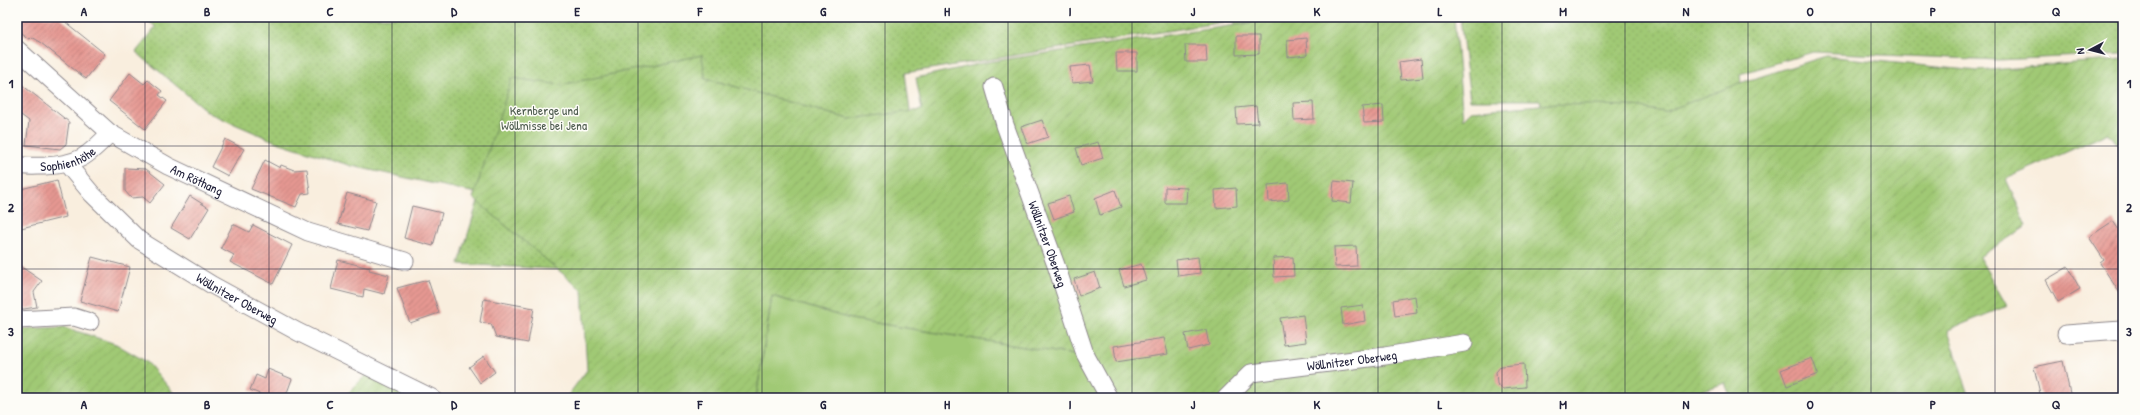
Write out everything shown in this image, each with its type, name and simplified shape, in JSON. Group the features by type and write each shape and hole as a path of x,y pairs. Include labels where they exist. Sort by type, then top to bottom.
{"street":[{"name":"Am Röthang","path":"17,49 110,133 168,166 308,232 405,261"},
{"name":"Wöllnitzer Oberweg","path":"994,87 1005,125 1057,268 1085,354 1109,398"},
{"name":"Sophienhöhe","path":"17,165 24,167 67,164 94,150 110,133"},
{"name":"Wöllnitzer Oberweg","path":"67,164 92,194 139,240 212,285 298,332 432,398"},
{"path":"17,320 74,318 90,322"},
{"path":"2066,334 2121,330 2123,334"},
{"name":"Wöllnitzer Oberweg","path":"1226,398 1251,373 1385,356 1464,343"}],"green space":[{"name":"Kernberge und Wöllmisse bei Jena","path":"143,17 1255,17 905,73 911,119 604,272 459,264 480,194 352,166 274,141 209,113 136,52 156,27"},
{"path":"1233,17 1289,17 1235,24"},
{"path":"1289,17 1454,17 1463,119 1471,111 1551,104 1630,106 1664,112 1743,82 1826,56 1978,71 2123,59 2123,151 2109,133 2006,179 2027,226 1979,257 2007,306 1948,330 1970,398 1731,398 1725,383 1681,398 1103,398 1080,356 851,319 772,296 756,398 566,398 587,370 582,290 473,198 512,78 561,85 702,55 705,78 849,119 922,110 916,78 987,62"},
{"path":"1460,17 2123,17 2123,54 1998,60 1813,52 1740,74 1745,125 1544,123 1540,100 1470,100"},
{"path":"772,296 851,319 1080,356 1103,398 756,398"},
{"path":"64,327 116,344 147,362 178,398 17,398 17,329"},
{"path":"375,366 443,398 343,398"}],"building":[{"path":"17,17 59,17 105,54 86,79 41,43 31,37 29,39 17,30"},
{"path":"1236,36 1259,36 1259,54 1236,55"},
{"path":"1306,38 1307,55 1288,57 1287,40"},
{"path":"1185,45 1206,45 1207,62 1186,62"},
{"path":"1116,53 1137,53 1137,71 1117,71"},
{"path":"1421,59 1423,78 1401,80 1399,62"},
{"path":"1090,65 1093,81 1072,83 1070,67"},
{"path":"130,73 144,84 148,80 162,91 159,95 167,101 145,129 109,101"},
{"path":"17,81 69,122 66,144 60,149 26,145 29,121 17,112"},
{"path":"1313,102 1314,119 1294,120 1293,103"},
{"path":"1383,105 1384,122 1364,123 1362,107"},
{"path":"1256,106 1258,123 1237,124 1236,108"},
{"path":"1042,120 1048,137 1027,144 1021,127"},
{"path":"225,139 244,149 228,176 211,167"},
{"path":"1098,142 1103,158 1081,165 1076,148"},
{"path":"265,160 280,168 281,165 294,170 307,169 310,193 302,194 296,207 251,189"},
{"path":"125,168 146,169 165,184 150,203 143,197 131,198 125,191"},
{"path":"57,180 66,217 17,229 17,190"},
{"path":"1334,181 1353,183 1351,203 1332,201"},
{"path":"1288,183 1289,200 1269,202 1268,185"},
{"path":"1165,187 1187,188 1186,203 1165,203"},
{"path":"1236,188 1237,206 1216,208 1215,190"},
{"path":"1115,190 1121,207 1100,215 1095,198"},
{"path":"347,193 376,201 367,231 338,224"},
{"path":"190,196 209,208 190,239 171,228"},
{"path":"1069,196 1074,212 1054,219 1048,203"},
{"path":"412,206 442,213 433,246 404,238"},
{"path":"2113,221 2123,236 2123,298 2100,263 2104,260 2089,237"},
{"path":"233,224 249,232 253,225 292,245 273,284 230,262 234,255 221,248"},
{"path":"1356,246 1357,266 1335,267 1334,247"},
{"path":"92,257 130,267 118,312 80,301"},
{"path":"1198,257 1200,273 1178,276 1176,260"},
{"path":"1293,257 1294,276 1274,277 1273,258"},
{"path":"338,260 370,268 369,270 389,275 384,294 364,289 363,297 331,289"},
{"path":"17,264 42,281 34,292 37,307 17,310"},
{"path":"1141,264 1146,280 1124,286 1119,270"},
{"path":"2068,267 2080,289 2058,302 2046,280"},
{"path":"1095,272 1100,288 1079,296 1074,279"},
{"path":"428,280 439,313 410,323 397,288"},
{"path":"1415,296 1417,313 1395,316 1393,300"},
{"path":"484,299 534,308 528,343 496,337 491,324 480,322"},
{"path":"1363,305 1365,321 1343,325 1341,308"},
{"path":"1303,315 1306,342 1284,345 1280,318"},
{"path":"1206,330 1209,345 1188,350 1185,334"},
{"path":"1164,338 1168,354 1116,362 1114,346"},
{"path":"484,356 495,372 480,383 469,367"},
{"path":"1812,358 1818,374 1787,386 1781,370"},
{"path":"2063,361 2071,398 2041,398 2034,367"},
{"path":"1524,364 1525,387 1503,389 1497,384 1496,372 1501,366"},
{"path":"268,369 292,379 285,398 270,398 250,390 256,375 265,379"}]}
